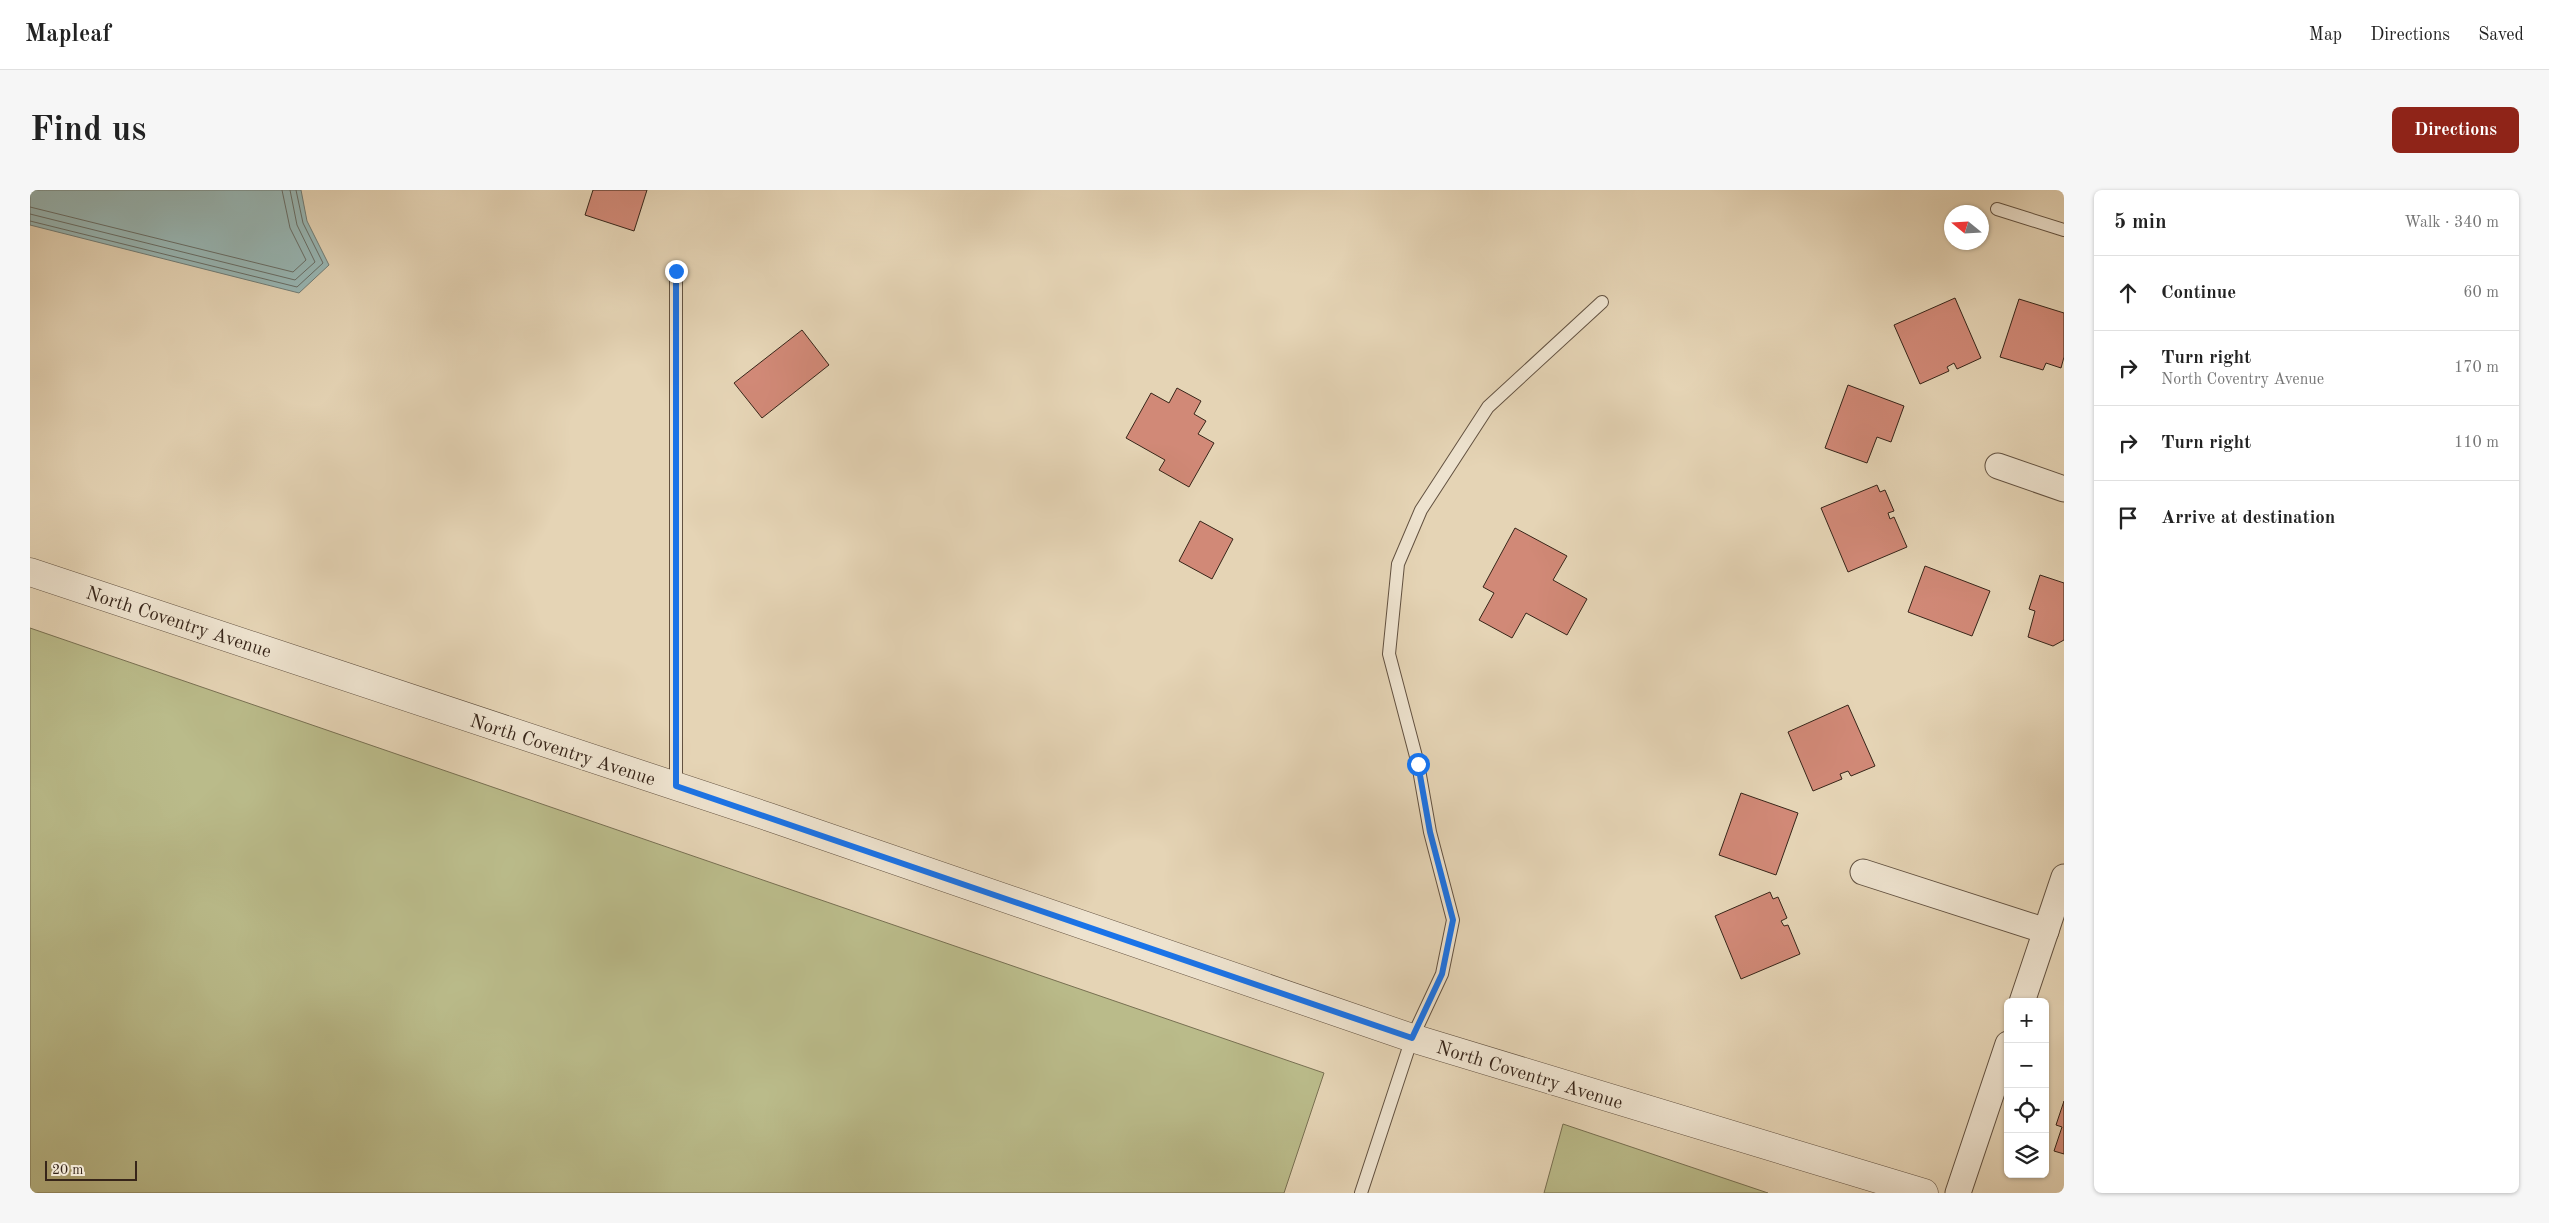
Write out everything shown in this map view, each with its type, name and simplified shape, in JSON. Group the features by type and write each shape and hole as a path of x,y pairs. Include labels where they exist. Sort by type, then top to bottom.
{"street":[{"path":"1998,466 2064,489"},
{"name":"North Coventry Avenue","path":"30,572 676,786 1412,1038 1924,1193"},
{"path":"1863,872 2046,931"},
{"path":"2023,998 2064,877"},
{"path":"1958,1193 2004,1056"}],"lane":[{"path":"1997,209 2064,230"},
{"path":"676,271 676,786"},
{"path":"1361,1193 1412,1038 1442,974 1453,920 1430,832 1418,764 1389,654 1398,564 1421,510 1488,407 1602,302"}],"green space":[{"path":"30,628 1324,1073 1284,1193 30,1193"},
{"path":"1563,1124 1768,1193 1544,1193"}],"water":[{"path":"30,190 301,190 307,221 329,265 299,293 30,225"}],"building":[{"path":"593,190 647,190 634,231 585,215"},
{"path":"1955,298 1981,358 1957,369 1954,363 1947,367 1949,371 1920,384 1894,325"},
{"path":"2019,299 2064,313 2064,357 2061,368 2046,363 2043,370 2000,357"},
{"path":"802,330 829,365 762,418 734,383"},
{"path":"1848,385 1904,406 1891,442 1877,437 1867,463 1825,448"},
{"path":"1177,388 1201,401 1194,414 1206,421 1198,434 1214,443 1189,487 1159,470 1165,460 1126,438 1151,393 1169,403"},
{"path":"1877,485 1880,492 1885,490 1894,511 1888,513 1890,519 1894,517 1907,547 1848,572 1821,508"},
{"path":"1200,521 1233,539 1212,579 1179,561"},
{"path":"1515,528 1567,556 1553,580 1587,599 1567,635 1526,613 1512,638 1479,620 1494,593 1483,587"},
{"path":"1925,566 1990,591 1972,636 1908,612"},
{"path":"2040,575 2064,583 2064,640 2053,646 2028,637 2035,611 2029,609"},
{"path":"1848,705 1875,766 1851,776 1848,771 1840,774 1842,779 1813,791 1788,732"},
{"path":"1741,793 1798,813 1776,875 1719,855"},
{"path":"1770,892 1773,899 1778,897 1787,918 1781,921 1784,926 1788,925 1800,954 1741,979 1715,916"},
{"path":"2064,1101 2064,1154 2054,1151 2062,1127 2056,1125"}],"route":[{"path":"676,271 676,786 1412,1038 1442,974 1453,920 1430,832 1418,764"}]}
